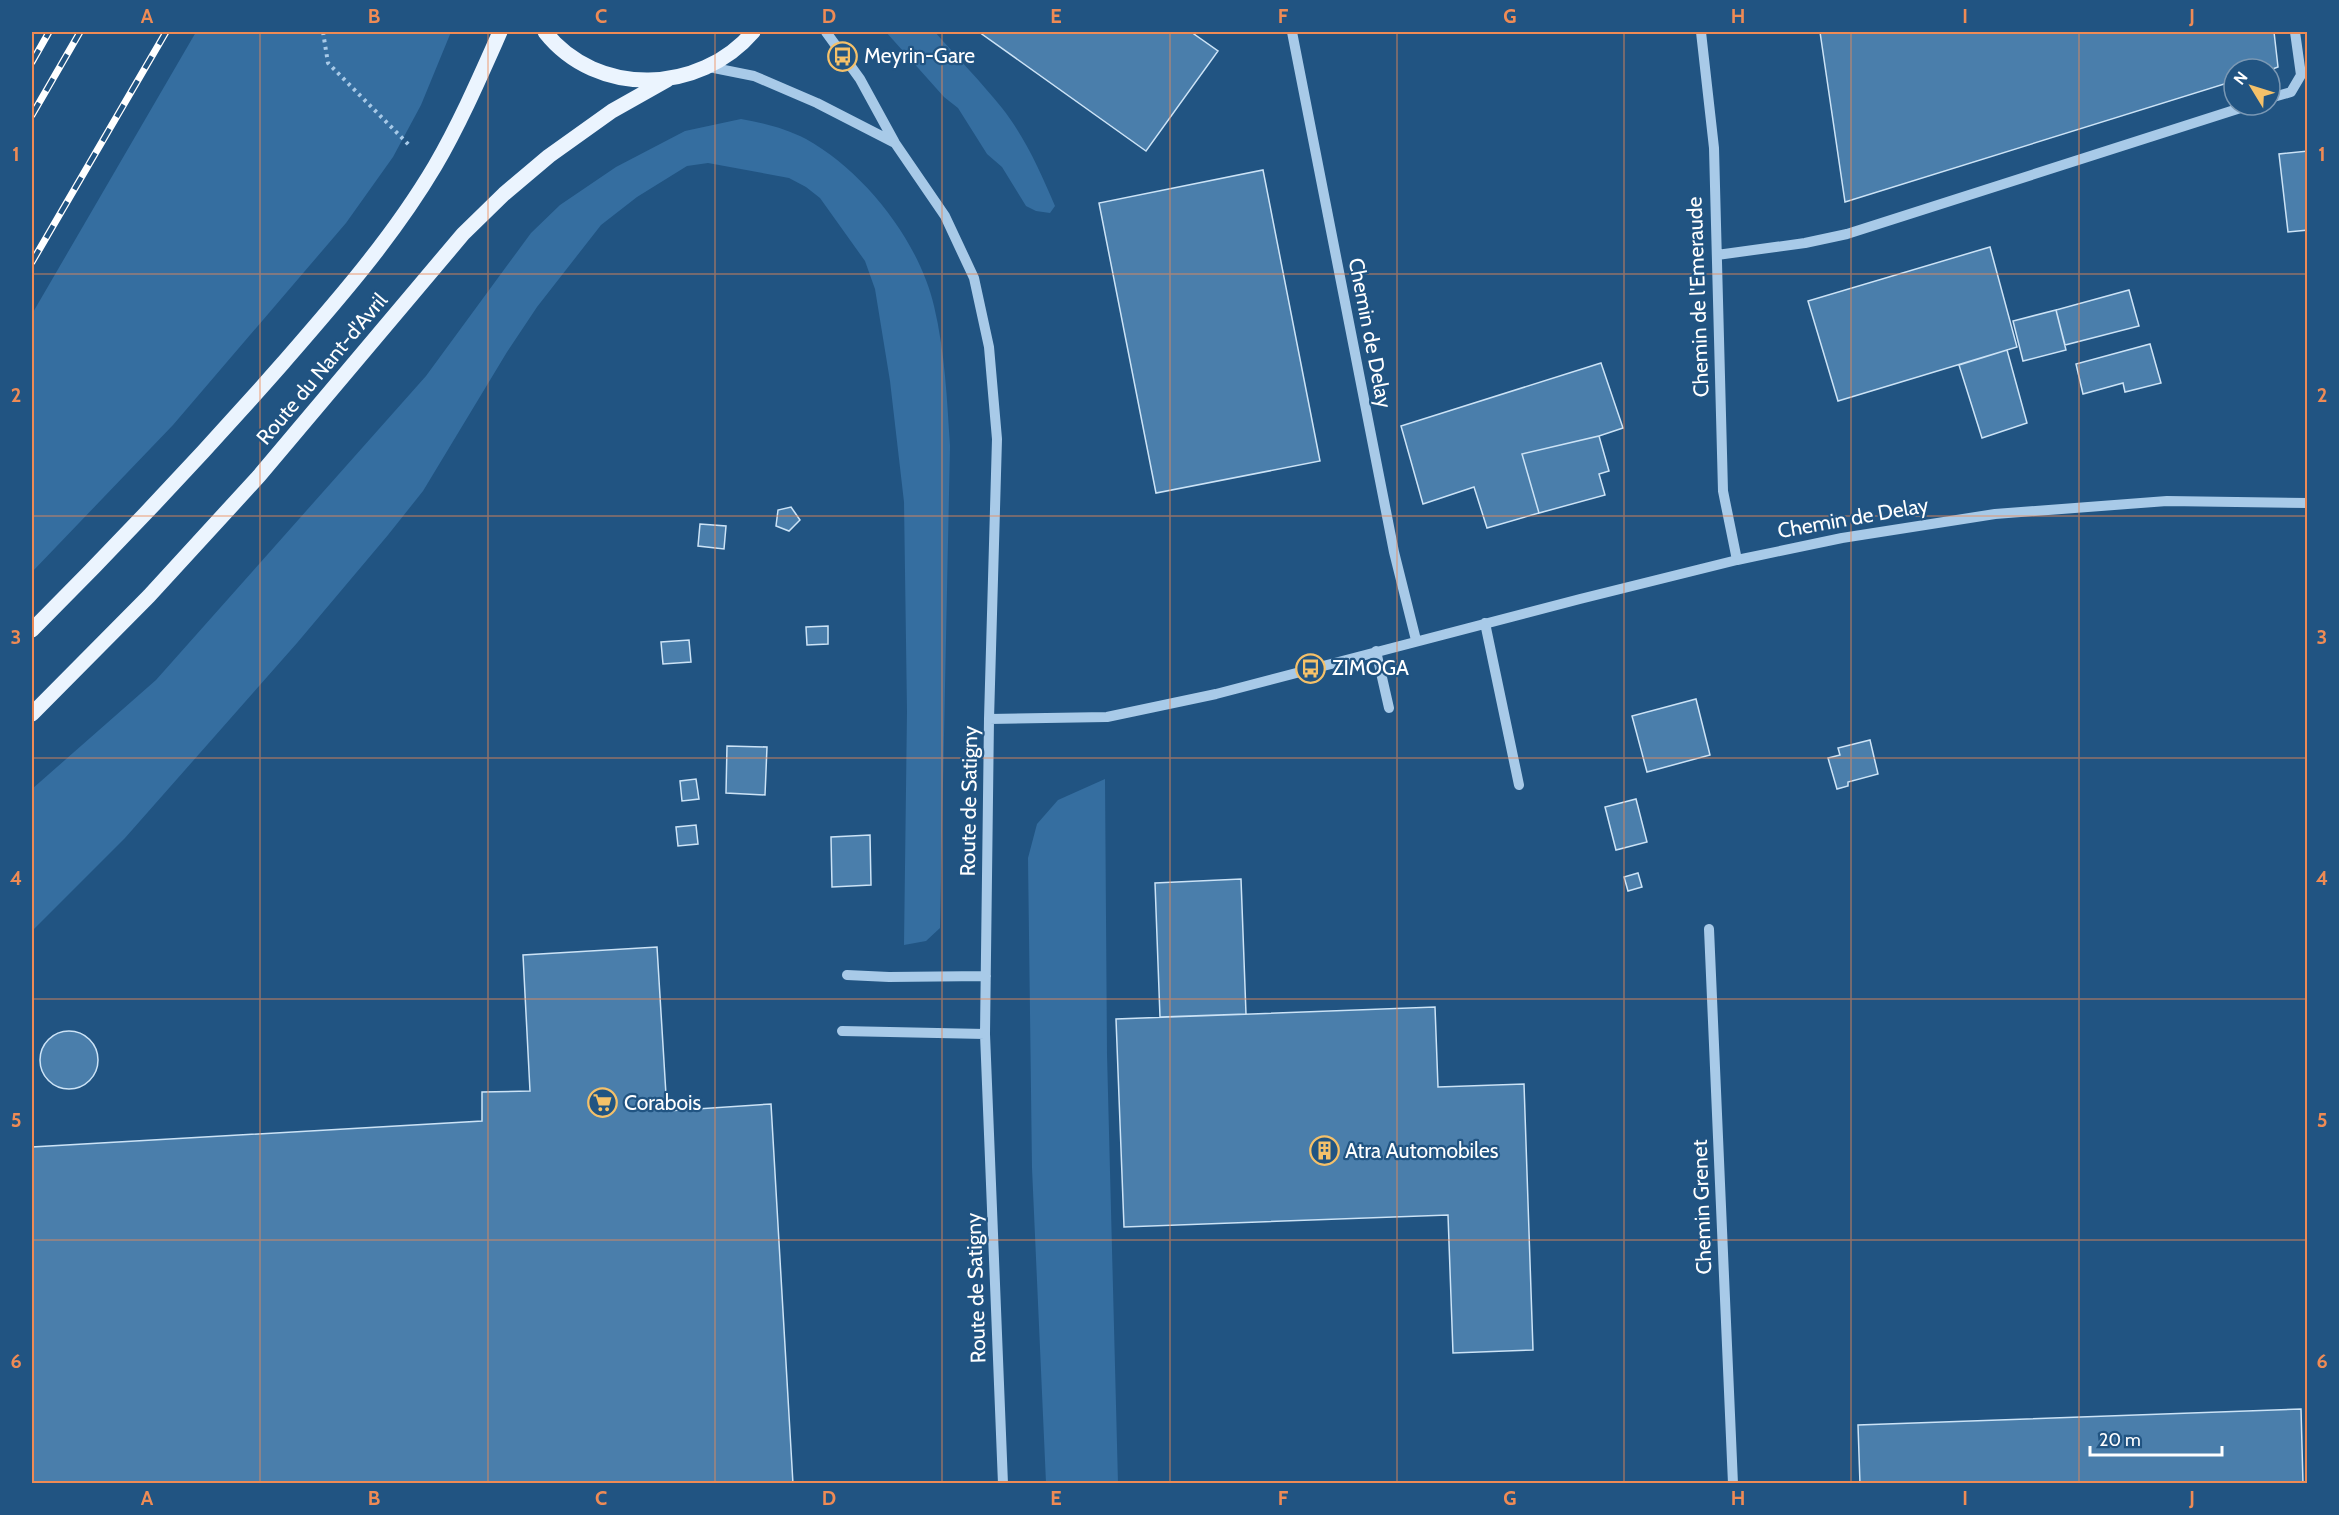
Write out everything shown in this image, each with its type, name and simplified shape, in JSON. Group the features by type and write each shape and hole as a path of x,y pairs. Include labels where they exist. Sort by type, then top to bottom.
{"main road":[{"name":"Route du Nant-d'Avril","path":"32,630 104,558 218,437 307,335 387,237 434,168 456,128 500,32"},
{"path":"545,32 561,49 593,69 630,80 667,80 709,67 728,55 753,32"},
{"name":"Route du Nant-d'Avril","path":"32,714 149,596 259,476 463,234 504,194 549,156 612,111 667,80"}],"street":[{"name":"Route de Satigny","path":"826,32 860,79 895,143 945,216 974,278 989,347 997,439 989,719 985,1034 1003,1484"},
{"name":"Chemin de Delay","path":"1292,32 1394,552 1416,640"},
{"name":"Chemin de l'Emeraude","path":"1701,32 1714,148 1723,491 1737,560"},
{"path":"2282,95 2291,92 2301,75 2295,32"},
{"name":"Route de Satigny","path":"709,67 754,76 816,103 895,143"},
{"path":"1717,255 1805,243 1847,234 2222,114"},
{"name":"Chemin de Delay","path":"989,719 1107,717 1216,694 1416,640 1737,560 1842,538 1995,514 2167,501 2307,503"},
{"path":"1485,623 1518,785"},
{"path":"1376,651 1389,708"},
{"name":"Chemin Grenet","path":"1709,929 1733,1484"},
{"path":"847,975 986,976"},
{"path":"842,1031 985,1034"}],"path":[{"path":"323,32 328,63 408,144"}],"shaded area":[{"path":"196,32 451,32 421,105 393,157 346,223 173,425 32,572 32,314"},
{"path":"886,32 935,32 994,98 1018,131 1055,206 1050,213 1036,211 1026,206 1002,167 987,154 958,108 944,97"},
{"path":"741,119 774,126 798,135 828,153 848,169 886,210 902,233 927,281 934,306 947,393 950,446 940,928 926,941 904,945 907,711 904,502 890,381 875,289 865,261 820,198 806,187 789,178 708,163 687,166 637,197 601,225 537,307 507,352 423,491 388,535 297,643 125,838 32,931 32,789 156,680 426,376 531,233 560,205 616,167 685,131"},
{"path":"1105,779 1107,1054 1118,1483 1046,1483 1032,1168 1028,858 1037,824 1058,800"}],"building":[{"path":"979,32 1191,32 1218,51 1146,151"},
{"path":"1820,32 2274,32 2277,57 2222,57 2222,85 1845,202"},
{"path":"2308,151 2308,230 2288,232 2279,154"},
{"path":"1263,170 1320,461 1156,493 1099,203"},
{"path":"1990,247 2017,347 1838,401 1808,301"},
{"path":"2129,290 2139,326 2065,345 2056,310"},
{"path":"2056,310 2066,350 2023,361 2013,321"},
{"path":"2150,344 2161,383 2125,392 2123,383 2083,394 2076,364"},
{"path":"2007,350 2027,423 1982,438 1959,365"},
{"path":"1601,363 1623,428 1522,454 1539,513 1487,528 1474,487 1423,504 1401,426"},
{"path":"1599,436 1609,471 1599,474 1605,495 1539,513 1522,454"},
{"path":"791,507 800,520 789,531 776,526 778,510"},
{"path":"700,524 726,526 724,549 698,546"},
{"path":"828,626 828,644 807,645 806,627"},
{"path":"689,640 691,662 663,664 661,642"},
{"path":"1696,699 1710,755 1647,772 1632,716"},
{"path":"1870,740 1878,774 1848,782 1848,786 1837,789 1828,758 1840,755 1838,748"},
{"path":"727,746 767,747 765,795 726,793"},
{"path":"696,779 699,799 682,801 680,781"},
{"path":"1636,799 1647,842 1616,850 1605,807"},
{"path":"696,825 698,844 678,846 676,827"},
{"path":"870,835 871,885 832,887 831,837"},
{"path":"1638,873 1642,887 1628,891 1624,877"},
{"path":"1241,879 1246,1014 1160,1017 1155,883"},
{"path":"657,947 667,1111 771,1104 793,1484 32,1484 32,1147 482,1121 482,1092 530,1091 523,955"},
{"name":"Atra Automobiles","path":"1435,1007 1438,1087 1524,1084 1533,1350 1453,1353 1448,1215 1124,1227 1116,1019"},
{"path":"69,1031 80,1033 93,1044 98,1060 96,1071 85,1084 69,1089 58,1087 45,1076 40,1060 42,1049 53,1036"},
{"path":"2301,1409 2303,1484 1860,1484 1858,1425"}],"railway":[{"path":"32,62 49,32"},
{"path":"32,115 80,32"},
{"path":"32,262 166,32"}],"place":[{"name":"Meyrin-Gare","path":"843,56"},
{"name":"ZIMOGA","path":"1311,668"},
{"name":"Corabois","path":"603,1103"},
{"name":"Atra Automobiles","path":"1324,1151"}]}
